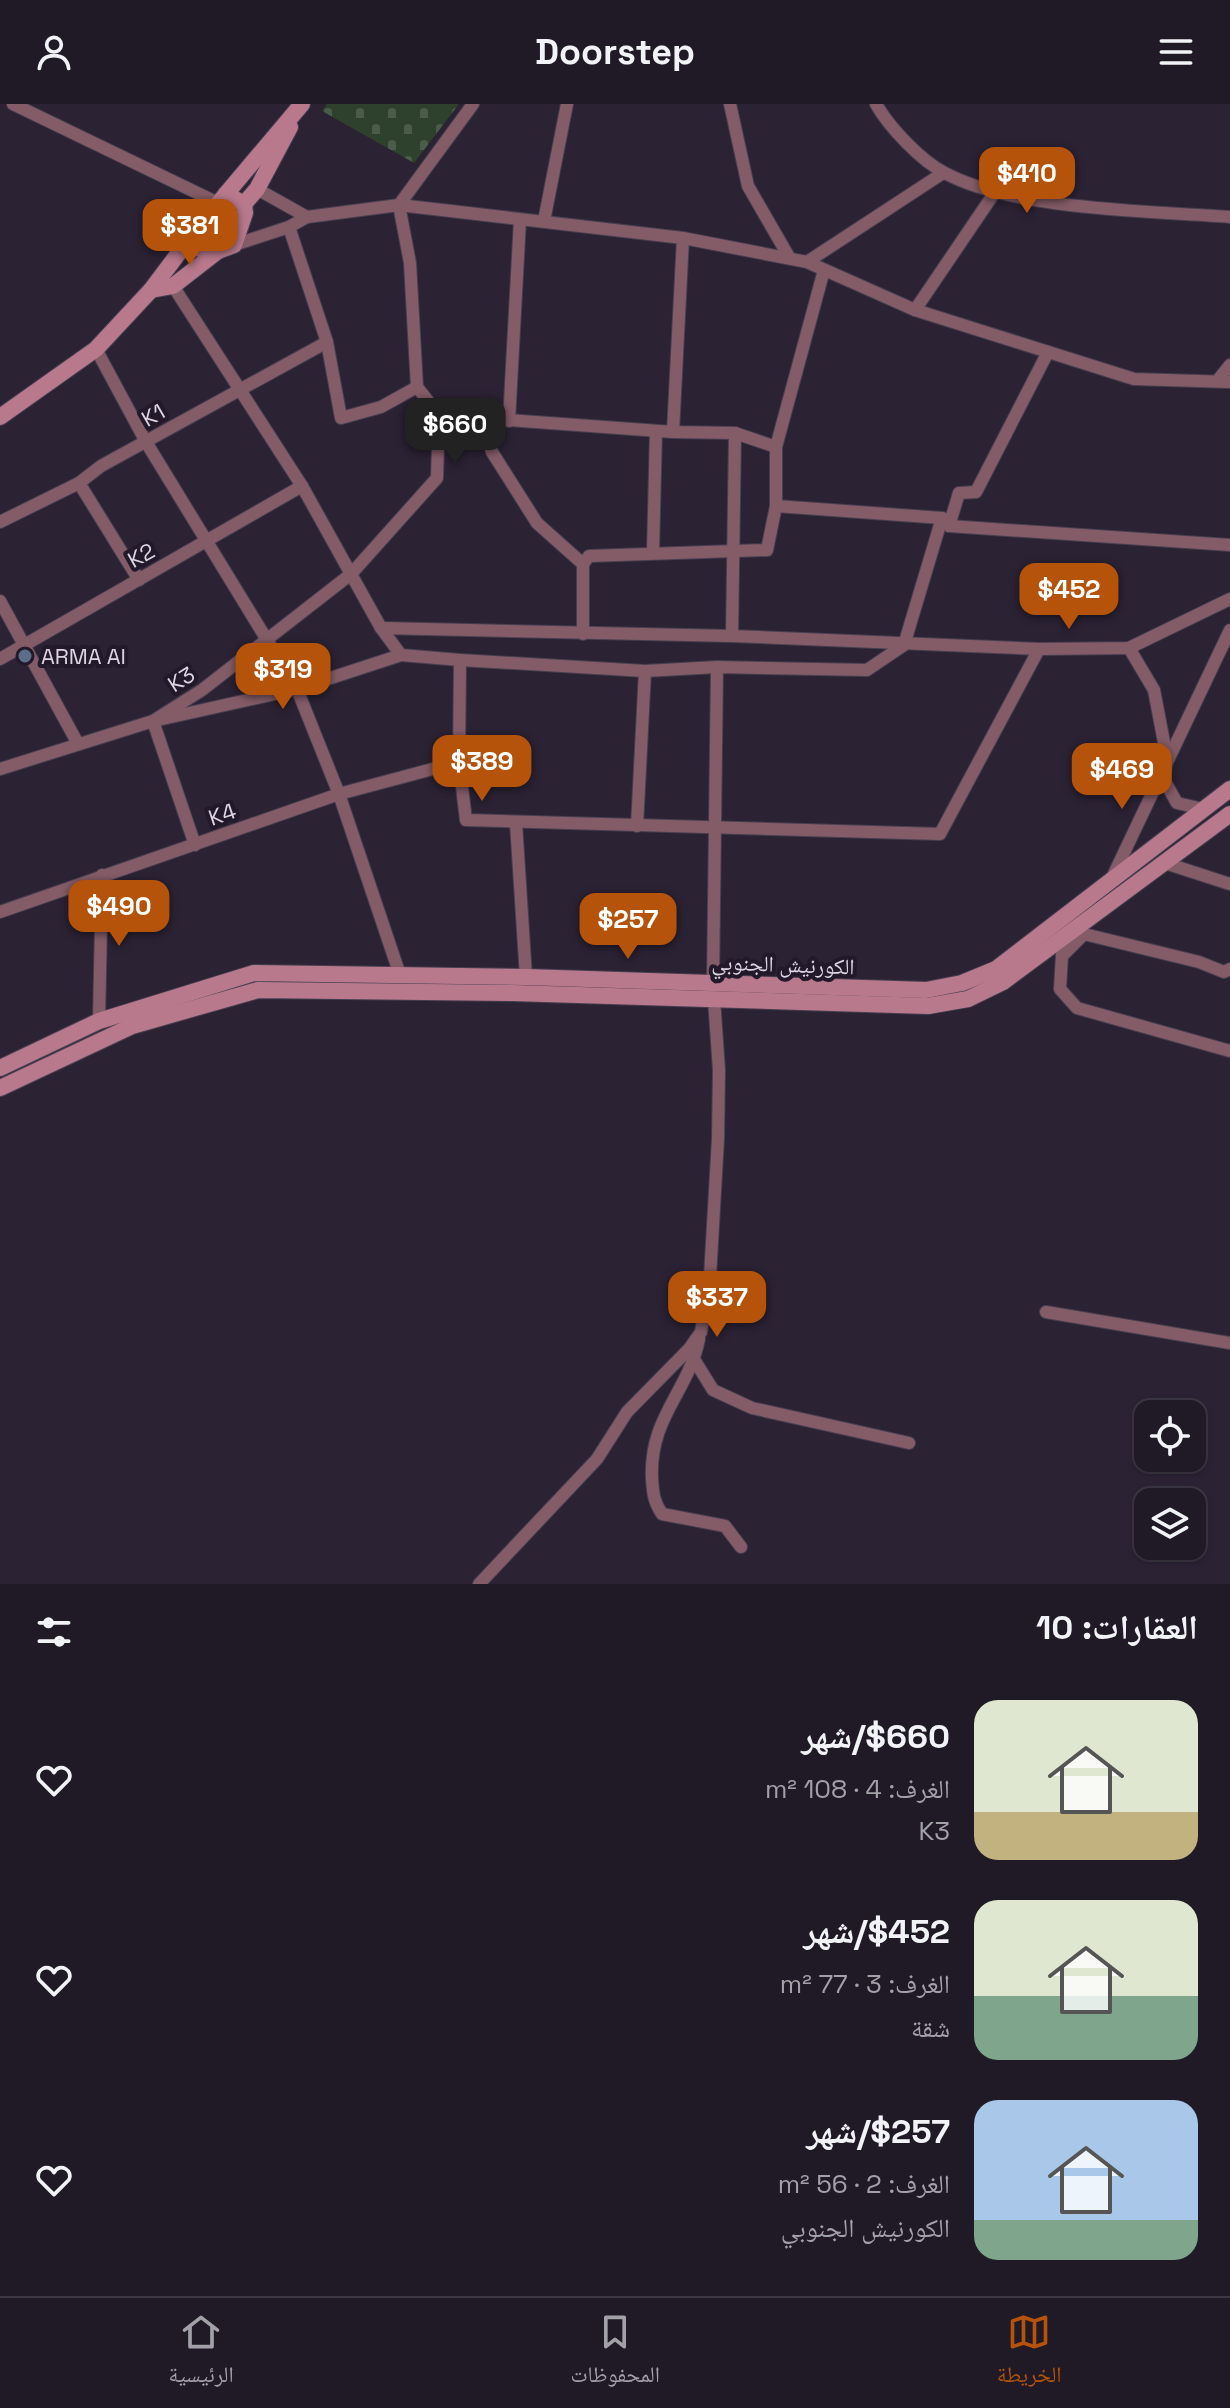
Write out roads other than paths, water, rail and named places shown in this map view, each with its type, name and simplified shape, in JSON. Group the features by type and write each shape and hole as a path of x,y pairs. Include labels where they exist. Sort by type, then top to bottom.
{"main road":[{"path":"0,417 96,349 151,290 222,198 302,104"},
{"path":"151,290 173,286 218,251 234,245 245,213 244,204 257,189 302,104"},
{"path":"222,198 244,204"},
{"path":"190,238 200,249 218,251"},
{"name":"الكورنيش الجنوبي","path":"0,1088 132,1026 258,990 926,990 962,983 996,969 1230,789"},
{"name":"الكورنيش الجنوبي","path":"0,1068 99,1021 254,973 526,977 928,1006 968,999 1063,947 1230,814"}],"street":[{"path":"13,104 222,198"},
{"path":"473,104 399,205 410,263 417,387 439,415 656,431 735,433 776,447"},
{"path":"544,221 567,104"},
{"path":"730,104 748,186 789,257"},
{"path":"876,104 888,124 943,173 995,192 1111,208 1230,217"},
{"path":"807,262 943,173"},
{"path":"257,189 307,217"},
{"path":"915,310 995,192"},
{"path":"234,245 289,227 307,217 399,205 544,221 683,238 789,257 915,310 1134,379 1224,381 1230,365"},
{"path":"509,421 520,220"},
{"path":"289,227 327,342 341,418 381,407 417,387"},
{"path":"673,432 683,238"},
{"path":"583,634 583,564 589,556 767,550 776,506 776,447 824,270"},
{"path":"173,286 302,486 381,628 401,655"},
{"name":"K1","path":"0,522 79,483 101,466 327,342"},
{"path":"96,349 146,442 297,689 339,794 400,975"},
{"path":"195,845 153,721 297,689 401,655 645,671 717,667 867,670 904,645 959,493 976,492 1048,352"},
{"name":"K3","path":"0,769 77,742 153,721 267,642 351,574 437,478 439,415"},
{"path":"483,416 492,452 537,523 583,564"},
{"path":"653,552 656,431"},
{"path":"732,636 735,433"},
{"path":"79,483 139,580"},
{"name":"K2","path":"0,659 302,486"},
{"path":"776,506 1230,545"},
{"path":"381,628 732,636 1039,649 1129,648 1230,599"},
{"path":"0,601 77,742"},
{"path":"1111,880 1230,630"},
{"path":"1129,648 1154,690 1167,758 1164,780 1177,803 1203,809"},
{"path":"460,660 459,762 466,820 940,834 1039,649"},
{"path":"717,667 714,992 719,1070 710,1277 695,1361 664,1413 651,1453 653,1502 662,1514 725,1526 741,1547"},
{"path":"637,826 645,671"},
{"name":"K4","path":"0,912 339,794 459,762"},
{"path":"516,823 526,977"},
{"path":"1165,863 1230,884"},
{"path":"99,1021 102,875"},
{"path":"1230,969 1224,972 1199,962 1084,934 1063,947 1060,989 1077,1008 1230,1051"},
{"path":"1046,1312 1230,1343"},
{"path":"479,1584 597,1459 627,1412 689,1349 701,1332"},
{"path":"695,1361 713,1390 752,1408 826,1427 909,1443"}],"place":[{"name":"ARMA AI","path":"25,656"}]}
